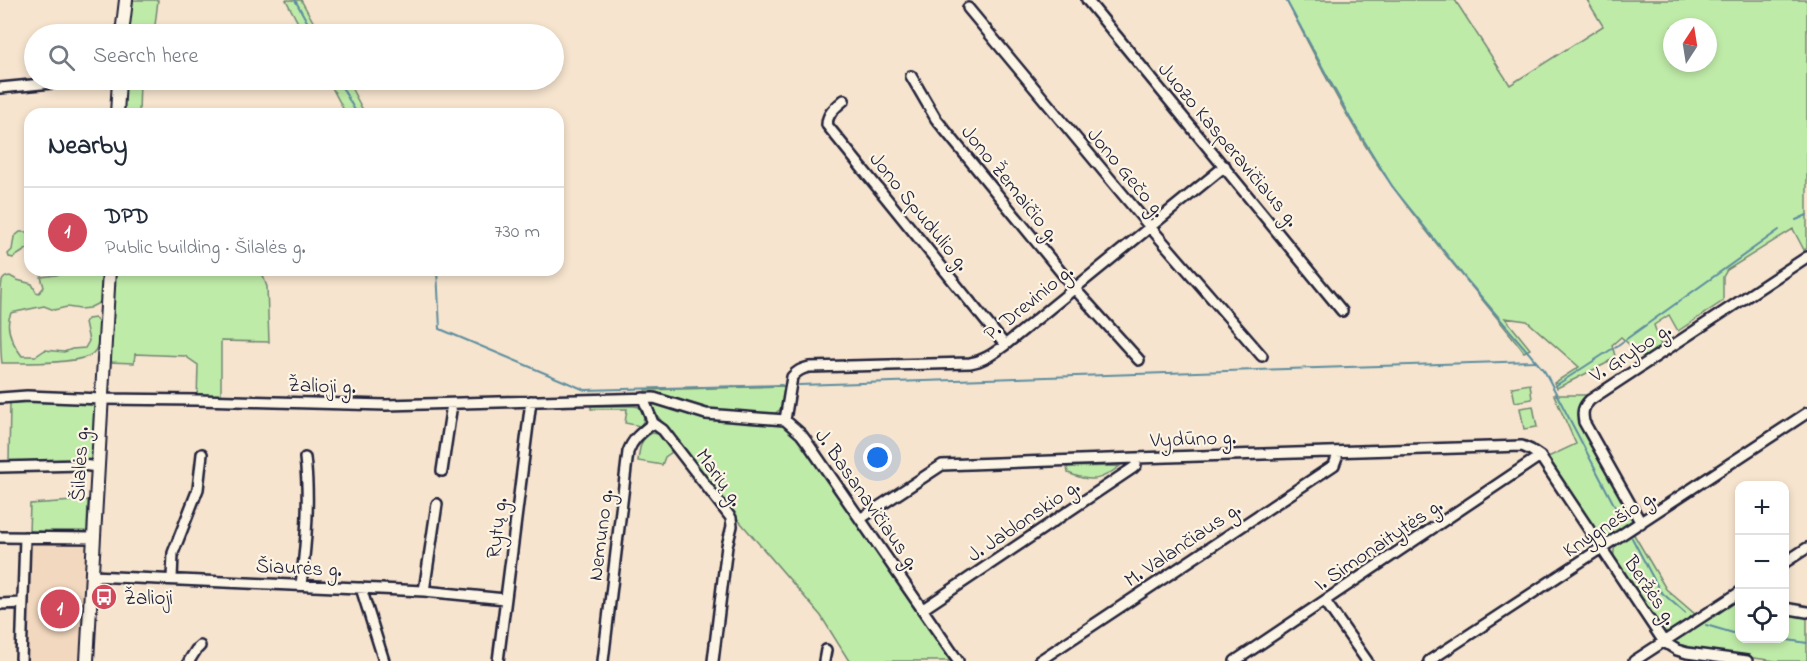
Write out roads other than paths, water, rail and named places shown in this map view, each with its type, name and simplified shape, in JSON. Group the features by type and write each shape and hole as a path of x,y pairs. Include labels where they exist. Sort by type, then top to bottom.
{"main road":[{"path":"123,24 126,0"},
{"path":"117,108 118,90"},
{"name":"Šilalės g.","path":"87,661 109,276"}],"street":[{"name":"Juozo Kasperavičiaus g.","path":"1087,0 1342,311"},
{"name":"Jono Gečo g.","path":"968,8 1150,227 1262,356"},
{"name":"Jono Žemaičio g.","path":"911,76 936,119 1074,288 1139,360"},
{"path":"0,88 24,86"},
{"name":"Jono Spudulio g.","path":"844,100 831,111 827,118 827,125 1005,345"},
{"name":"P. Drevinio g.","path":"784,420 792,377 802,369 980,362 1005,345 1225,166"},
{"name":"V. Grybo g.","path":"1641,523 1584,422 1582,414 1584,406 1807,257"},
{"name":"Žalioji g.","path":"0,398 27,396 386,405 643,398"},
{"name":"J. Basanavičiaus g.","path":"643,398 664,400 706,414 784,420 801,434 958,661"},
{"name":"Marių g.","path":"643,398 653,423 663,430 731,518 732,526 727,546 713,661"},
{"name":"Rytų g.","path":"498,661 531,401"},
{"path":"442,471 452,404"},
{"name":"Knygnešio g.","path":"1429,661 1807,413"},
{"name":"Nemuno g.","path":"603,661 628,452 636,436 653,423"},
{"name":"Vydūno g.","path":"860,519 942,465 1522,446 1540,456"},
{"name":"M. Valančiaus g.","path":"1039,661 1334,465 1337,452"},
{"path":"172,579 173,553 198,489 202,454"},
{"name":"Beržės g.","path":"1540,456 1664,642 1687,653 1747,661"},
{"name":"I. Simonaitytės g.","path":"1235,661 1540,456"},
{"path":"301,585 308,508 305,458"},
{"name":"J. Jablonskio g.","path":"922,609 1133,468 1136,465 1136,458"},
{"path":"0,467 82,465 98,467"},
{"path":"424,591 437,504"},
{"path":"0,537 94,538"},
{"path":"21,661 26,537"},
{"path":"1789,560 1807,548"},
{"name":"Šiaurės g.","path":"92,576 424,591 505,599"},
{"path":"361,588 384,661"},
{"path":"1634,661 1735,595"},
{"path":"1325,601 1367,661"},
{"path":"0,604 23,603"},
{"path":"1789,609 1807,612"},
{"path":"189,661 200,646"},
{"path":"824,661 826,650"}],"waterway":[{"path":"295,0 308,24"},
{"path":"1286,0 1350,118 1392,186 1466,279 1545,372 1621,518"},
{"path":"344,90 354,108"},
{"path":"1796,220 1807,215"},
{"path":"1555,386 1618,345 1779,230"},
{"path":"437,276 440,329 585,390 782,385"},
{"path":"799,385 1535,361"},
{"path":"1632,538 1660,591 1685,613"},
{"path":"1706,625 1735,634"},
{"path":"1789,640 1807,643"}],"place":[{"name":"Žalioji","path":"104,597"},
{"name":"DPD","path":"60,609"}]}
